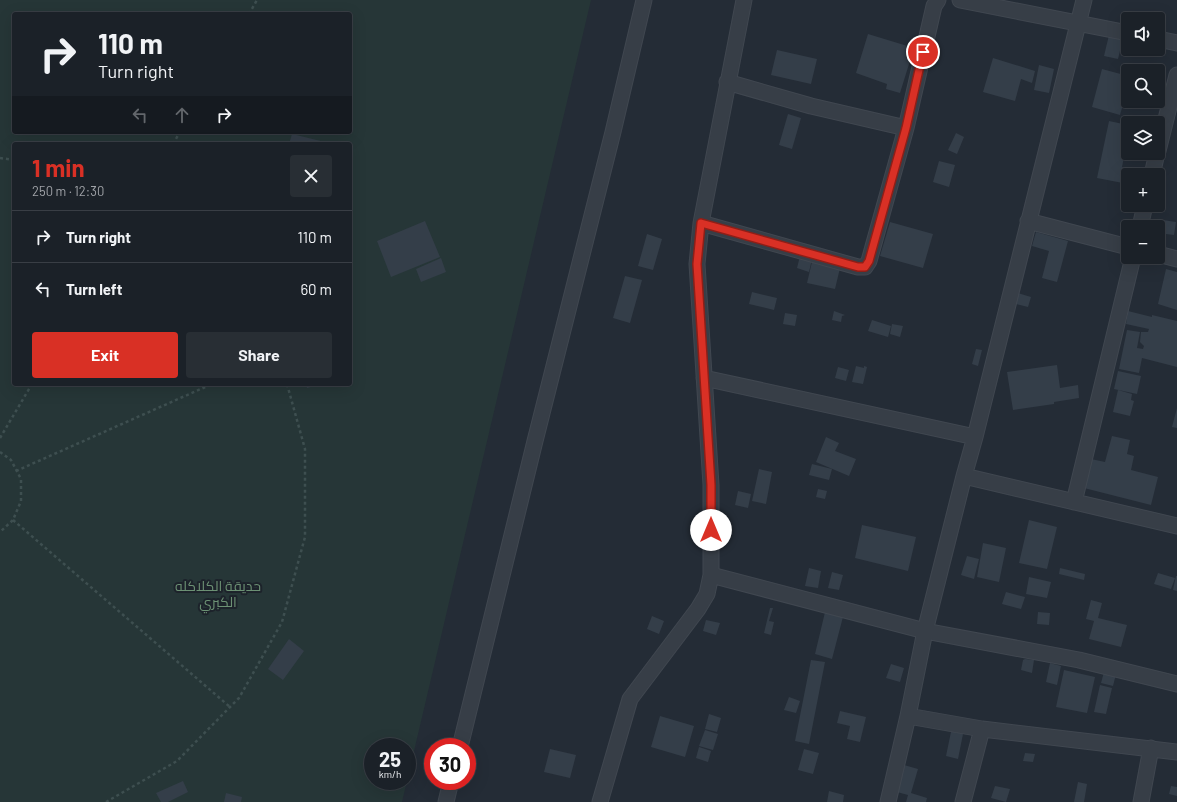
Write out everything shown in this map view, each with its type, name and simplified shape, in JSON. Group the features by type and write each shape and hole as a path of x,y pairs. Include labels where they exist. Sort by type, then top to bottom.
{"street":[{"path":"462,738 534,441 613,132 644,0"},
{"path":"600,802 630,698 698,609 706,594 711,576 711,485 697,264 701,223 744,0"},
{"path":"701,223 858,267 865,267 869,261 906,128 934,6 938,0"},
{"path":"960,0 1121,31"},
{"path":"888,802 908,716 925,631 1084,0"},
{"path":"1165,40 1177,43"},
{"path":"1165,124 1177,75"},
{"path":"727,82 811,106 906,128"},
{"path":"1028,222 1121,245"},
{"path":"1165,256 1177,259"},
{"path":"1074,502 1131,264"},
{"path":"704,378 975,437"},
{"path":"964,476 1177,526"},
{"path":"711,576 925,631 1079,660 1177,684"},
{"path":"908,716 982,729 1177,752"},
{"path":"964,802 982,729"},
{"path":"1141,802 1151,748"},
{"path":"446,802 449,790"}],"path":[{"path":"250,12 257,0"},
{"path":"0,158 12,160"},
{"path":"0,438 31,386"},
{"path":"16,471 207,386"},
{"path":"106,802 177,761 239,698 282,622 305,537 305,449 289,386"},
{"path":"0,452 11,460 21,479 22,501 13,520 0,532"},
{"path":"13,520 230,707"}],"green space":[{"name":"حديقة الكلاكله الكبري","path":"0,0 591,0 416,743 416,738 364,738 364,790 405,790 402,802 0,802"}],"building":[{"path":"868,34 914,48 900,93 886,89 887,84 856,73"},
{"path":"1109,35 1121,38 1121,46 1118,59 1104,56"},
{"path":"777,50 817,59 811,84 771,75"},
{"path":"993,58 1035,71 1032,83 1021,79 1015,101 983,92"},
{"path":"1039,65 1054,69 1049,93 1034,90"},
{"path":"1102,69 1121,74 1122,108 1120,115 1092,107"},
{"path":"788,114 801,118 792,149 779,145"},
{"path":"1109,121 1121,124 1121,160 1123,160 1122,167 1128,168 1121,168 1121,183 1097,178"},
{"path":"956,133 964,137 957,154 948,150"},
{"path":"292,134 325,142 290,142"},
{"path":"939,161 955,165 949,187 933,182"},
{"path":"1165,220 1176,222 1174,235 1165,234"},
{"path":"425,221 440,257 391,277 377,241"},
{"path":"890,222 933,234 923,268 880,256"},
{"path":"1036,232 1068,241 1057,282 1042,278 1049,251 1032,246"},
{"path":"647,234 662,239 653,270 638,266"},
{"path":"800,256 812,259 809,272 797,268"},
{"path":"441,258 446,272 421,282 416,269"},
{"path":"812,262 840,268 835,289 807,283"},
{"path":"1166,269 1177,272 1177,310 1158,304"},
{"path":"625,276 642,280 630,323 613,318"},
{"path":"752,292 777,298 774,310 749,304"},
{"path":"1014,292 1031,297 1028,307 1012,303"},
{"path":"834,311 845,315 842,316 841,322 832,320"},
{"path":"1128,311 1177,321 1177,367 1142,358 1139,373 1119,369 1127,330 1140,332 1137,348 1143,349 1144,346 1140,342 1141,332 1148,332 1149,329 1126,324"},
{"path":"785,313 797,315 795,326 783,324"},
{"path":"872,320 891,326 888,337 868,331"},
{"path":"892,324 903,326 900,337 890,334"},
{"path":"976,349 982,350 978,366 972,364"},
{"path":"1057,365 1060,388 1078,385 1079,398 1054,402 1054,404 1013,410 1007,372"},
{"path":"856,366 864,368 864,366 867,367 863,384 852,382"},
{"path":"838,367 849,370 846,381 835,378"},
{"path":"1118,371 1141,376 1137,394 1114,389"},
{"path":"1118,390 1132,394 1131,400 1134,401 1130,416 1113,412"},
{"path":"1177,408 1177,428 1172,427"},
{"path":"1112,436 1130,440 1127,454 1134,456 1131,470 1158,477 1151,505 1084,488 1091,459 1105,462"},
{"path":"826,437 839,443 835,451 856,459 849,476 816,462"},
{"path":"812,464 832,469 829,480 809,475"},
{"path":"759,469 772,472 766,504 752,501"},
{"path":"818,489 827,491 825,499 816,497"},
{"path":"738,491 751,494 748,508 735,505"},
{"path":"1029,520 1057,527 1047,569 1019,563"},
{"path":"862,525 916,537 908,571 855,558"},
{"path":"983,543 1006,548 999,582 977,577"},
{"path":"967,556 979,559 974,579 961,575"},
{"path":"809,568 821,571 818,588 805,586"},
{"path":"1060,568 1085,574 1084,580 1059,574"},
{"path":"832,572 843,575 839,590 828,588"},
{"path":"1158,573 1175,578 1171,589 1154,584"},
{"path":"1177,576 1177,591 1173,590"},
{"path":"1029,577 1051,582 1047,598 1026,594"},
{"path":"1006,592 1025,597 1021,609 1002,604"},
{"path":"1091,600 1102,603 1098,618 1127,625 1121,647 1089,639 1094,621 1086,619"},
{"path":"770,608 773,608 769,621 774,622 771,635 764,633"},
{"path":"826,608 844,613 832,659 815,654"},
{"path":"1038,612 1050,613 1049,625 1037,624"},
{"path":"652,616 664,621 659,634 647,629"},
{"path":"706,620 720,623 716,635 703,631"},
{"path":"289,639 304,651 283,680 268,669"},
{"path":"811,660 825,662 809,744 795,741"},
{"path":"1023,660 1034,660 1032,673 1021,670"},
{"path":"1050,663 1061,666 1057,685 1046,682"},
{"path":"891,664 904,668 900,682 886,678"},
{"path":"1064,670 1095,677 1087,713 1056,707"},
{"path":"1104,672 1116,674 1113,686 1101,683"},
{"path":"1100,685 1112,688 1106,714 1094,712"},
{"path":"789,697 800,701 796,713 784,710"},
{"path":"840,711 866,717 860,742 847,739 850,726 837,723"},
{"path":"709,714 721,718 717,732 705,729"},
{"path":"660,716 694,726 685,757 651,747"},
{"path":"952,727 964,729 958,759 946,756"},
{"path":"705,730 718,734 713,750 699,746"},
{"path":"699,747 711,751 708,762 696,758"},
{"path":"550,749 576,755 570,778 544,772"},
{"path":"804,749 819,753 813,774 798,770"},
{"path":"1025,753 1035,754 1033,762 1023,761"},
{"path":"904,765 918,769 911,793 927,798 926,802 906,802 908,795 897,792"},
{"path":"183,781 188,792 168,802 161,802 156,793"},
{"path":"1078,782 1087,784 1084,802 1074,802"},
{"path":"995,786 1010,789 1006,802 991,798"},
{"path":"1171,786 1177,787 1177,796 1169,794"},
{"path":"829,791 844,795 843,802 827,802"},
{"path":"226,793 242,797 241,802 224,802"}],"route":[{"path":"711,530 711,485 697,264 701,223 858,267 865,267 869,261 906,128 923,52"}]}
